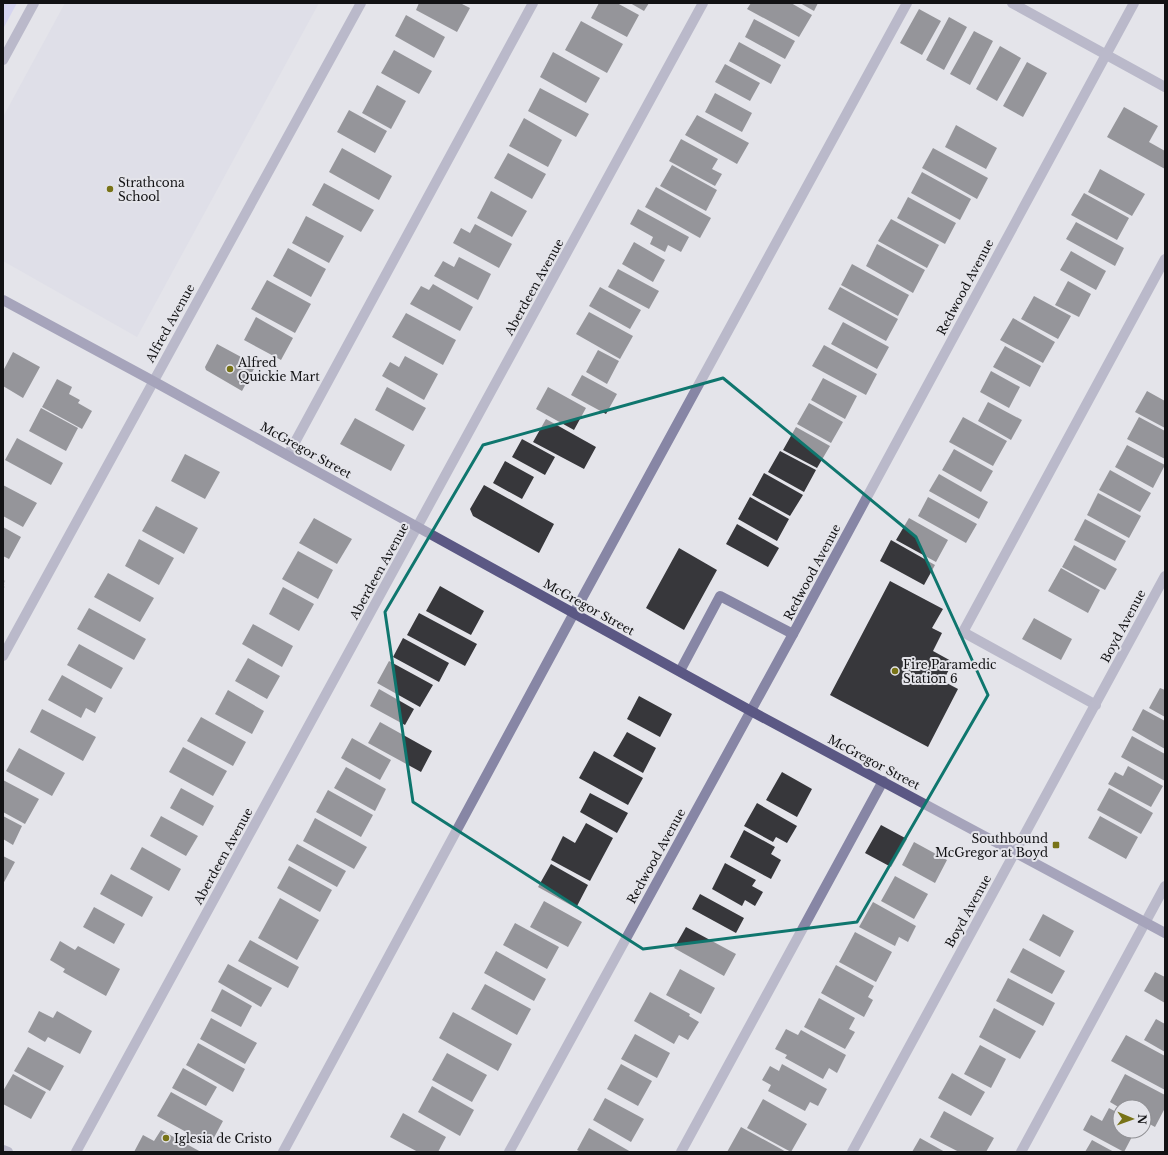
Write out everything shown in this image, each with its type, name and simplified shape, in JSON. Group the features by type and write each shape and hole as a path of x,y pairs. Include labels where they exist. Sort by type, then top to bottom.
{"main road":[{"name":"McGregor Street","path":"3,300 288,455 751,711 1165,934"}],"street":[{"path":"3,60 34,3"},
{"name":"Alfred Avenue","path":"3,656 361,3"},
{"path":"288,455 533,3"},
{"name":"Aberdeen Avenue","path":"76,1152 704,3"},
{"path":"283,1152 574,613 908,3"},
{"path":"1012,3 1165,87"},
{"name":"Redwood Avenue","path":"509,1152 793,634 1105,54 1134,3"},
{"path":"1096,705 963,632 1165,259"},
{"name":"Boyd Avenue","path":"852,1152 1165,576"},
{"path":"680,672 720,596 793,634"},
{"path":"682,1152 883,781"},
{"path":"1021,1152 1165,886"},
{"path":"3,1150 8,1152"}],"path":[{"path":"3,581 5,582 3,587"}],"highlighted area":[{"path":"723,378 916,537 988,695 857,922 643,949 413,802 385,612 483,445"}],"shaded area":[{"path":"3,3 17,3 3,29"},
{"name":"Strathcona School","path":"65,3 319,3 137,337 3,261 3,117"}],"building":[{"path":"419,3 460,3 470,8 457,32 416,10"},
{"path":"599,3 617,3 639,15 627,37 591,18"},
{"path":"630,3 649,3 644,11"},
{"path":"751,3 791,3 812,15 799,37 747,9"},
{"path":"800,3 818,3 814,11"},
{"path":"919,9 941,21 922,55 900,43"},
{"path":"406,15 445,37 434,58 395,36"},
{"path":"949,17 967,27 944,70 926,60"},
{"path":"754,19 795,41 785,59 745,37"},
{"path":"581,21 623,44 607,73 565,50"},
{"path":"974,31 993,41 970,85 950,74"},
{"path":"739,42 781,65 771,84 729,61"},
{"path":"1000,46 1021,58 997,101 976,89"},
{"path":"394,50 432,71 419,94 381,73"},
{"path":"553,52 600,78 586,103 540,77"},
{"path":"1027,62 1047,73 1023,117 1003,106"},
{"path":"725,64 760,83 750,101 715,82"},
{"path":"377,85 406,101 391,129 362,113"},
{"path":"540,88 589,114 576,137 528,111"},
{"path":"715,93 752,113 742,132 705,112"},
{"path":"1124,107 1158,126 1149,142 1165,151 1165,169 1107,137"},
{"path":"349,110 387,131 375,153 337,132"},
{"path":"697,115 749,143 737,164 685,135"},
{"path":"524,118 562,140 548,167 509,146"},
{"path":"956,125 997,148 986,169 945,147"},
{"path":"681,139 718,159 712,169 722,174 715,186 669,161"},
{"path":"342,148 392,176 379,200 329,172"},
{"path":"933,148 988,178 977,199 922,168"},
{"path":"508,153 546,174 532,199 494,178"},
{"path":"672,165 717,190 706,211 660,186"},
{"path":"1100,169 1145,194 1132,216 1088,192"},
{"path":"922,172 971,199 960,220 911,193"},
{"path":"324,183 374,210 361,232 312,205"},
{"path":"656,187 711,218 700,238 645,207"},
{"path":"491,191 527,211 512,237 477,218"},
{"path":"1084,193 1129,218 1117,240 1071,215"},
{"path":"908,197 956,223 945,244 897,218"},
{"path":"638,209 689,237 681,252 668,245 665,252 650,244 653,237 630,224"},
{"path":"306,216 344,236 329,263 292,243"},
{"path":"891,219 939,245 927,268 878,241"},
{"path":"1076,222 1124,248 1115,266 1066,239"},
{"path":"475,224 512,244 499,268 453,243 461,228 470,233"},
{"path":"634,242 665,260 653,282 622,264"},
{"path":"877,244 925,270 913,293 866,266"},
{"path":"288,248 326,269 311,297 273,276"},
{"path":"1071,251 1106,271 1096,290 1060,270"},
{"path":"459,257 491,274 478,300 434,276 443,261 454,267"},
{"path":"852,264 909,295 898,316 841,285"},
{"path":"618,269 659,291 649,309 608,287"},
{"path":"267,280 311,304 295,333 251,309"},
{"path":"1068,281 1091,294 1079,317 1055,305"},
{"path":"433,284 473,307 460,331 410,304 421,286 429,290"},
{"path":"600,287 641,310 630,329 589,306"},
{"path":"840,287 898,319 886,341 828,309"},
{"path":"1034,296 1071,316 1058,339 1021,319"},
{"path":"589,312 633,336 620,359 576,334"},
{"path":"406,313 456,340 443,365 392,337"},
{"path":"256,317 293,338 281,360 244,340"},
{"path":"1013,318 1055,342 1043,363 1000,340"},
{"path":"843,322 889,347 877,369 831,344"},
{"name":"Alfred Quickie Mart","path":"217,344 256,365 242,391 206,370 205,367"},
{"path":"824,345 877,374 866,395 812,366"},
{"path":"1005,346 1041,366 1030,387 993,367"},
{"path":"598,350 619,361 607,384 586,372"},
{"path":"13,352 40,367 23,398 3,386 3,371"},
{"path":"405,356 438,374 424,400 382,376 390,362 399,367"},
{"path":"991,371 1020,387 1009,408 980,392"},
{"path":"582,375 617,394 606,414 571,395"},
{"path":"823,378 857,396 845,419 811,400"},
{"path":"57,379 72,387 69,394 80,400 78,403 92,411 82,429 42,407"},
{"path":"387,387 426,408 413,431 375,410"},
{"path":"548,387 586,408 574,430 536,409"},
{"path":"1147,391 1165,401 1165,428 1135,412"},
{"path":"988,402 1022,420 1011,440 978,421"},
{"path":"809,403 843,422 831,443 797,424"},
{"path":"41,408 78,428 66,451 29,431"},
{"path":"963,417 1007,441 993,466 949,442"},
{"path":"1139,417 1165,431 1165,459 1127,439"},
{"path":"355,418 405,445 391,471 340,444"},
{"path":"546,419 596,447 584,469 533,442"},
{"path":"796,427 830,446 817,468 783,450"},
{"path":"17,438 63,463 51,485 5,460"},
{"path":"522,439 555,457 545,475 512,457"},
{"path":"1127,445 1165,465 1153,488 1115,467"},
{"path":"954,449 993,471 981,492 942,470"},
{"path":"780,451 816,470 804,492 768,472"},
{"path":"185,454 220,472 205,499 171,481"},
{"path":"505,461 534,477 522,499 493,483"},
{"path":"1110,470 1151,493 1140,512 1099,490"},
{"path":"764,473 803,495 790,516 752,495"},
{"path":"939,474 988,502 979,519 929,491"},
{"path":"3,485 37,503 23,527 3,516"},
{"path":"484,485 554,524 539,553 473,516 470,509"},
{"path":"1098,493 1141,516 1129,538 1087,515"},
{"path":"750,497 789,519 777,541 738,519"},
{"path":"928,497 977,524 966,543 918,516"},
{"path":"156,506 198,528 184,554 142,531"},
{"path":"314,518 352,539 337,564 299,543"},
{"path":"909,518 948,540 936,562 896,540"},
{"path":"1085,519 1126,541 1115,561 1074,540"},
{"path":"737,524 779,548 768,567 726,544"},
{"path":"3,527 21,537 9,559 3,556"},
{"path":"139,539 174,558 159,585 125,566"},
{"path":"891,540 935,565 924,585 880,561"},
{"path":"1074,545 1117,569 1105,590 1062,567"},
{"path":"679,548 717,570 684,630 646,608"},
{"path":"298,551 333,570 318,599 282,579"},
{"path":"1061,568 1100,590 1088,613 1048,591"},
{"path":"108,573 154,598 140,622 94,597"},
{"name":"Fire Paramedic Station 6","path":"890,581 943,609 932,628 942,633 933,651 953,662 943,681 958,689 928,747 830,695"},
{"path":"440,586 484,611 471,635 426,611"},
{"path":"283,587 314,604 299,631 269,614"},
{"path":"89,608 146,639 134,660 77,629"},
{"path":"419,613 477,644 465,666 407,635"},
{"path":"1034,618 1072,639 1061,660 1022,639"},
{"path":"253,624 293,646 282,667 242,644"},
{"path":"403,638 449,663 439,682 393,657"},
{"path":"79,644 123,668 111,689 67,665"},
{"path":"248,658 280,676 267,699 235,681"},
{"path":"389,661 433,685 420,707 377,683"},
{"path":"62,675 103,698 95,713 86,708 81,718 48,700"},
{"path":"1160,688 1165,690 1165,717 1149,708"},
{"path":"379,689 414,709 405,725 370,706"},
{"path":"228,690 264,711 252,734 215,714"},
{"path":"639,696 672,714 660,737 627,719"},
{"path":"42,709 96,737 83,761 30,732"},
{"path":"1143,709 1165,721 1165,749 1132,730"},
{"path":"201,717 246,742 233,766 187,741"},
{"path":"380,722 432,751 421,772 368,743"},
{"path":"627,732 656,748 643,773 613,756"},
{"path":"1132,736 1165,754 1165,781 1121,757"},
{"path":"352,738 391,760 380,780 341,758"},
{"path":"183,747 227,771 213,796 169,772"},
{"path":"19,748 65,773 52,796 6,771"},
{"path":"594,751 643,778 628,805 579,778"},
{"path":"1128,766 1163,786 1151,807 1108,784 1115,772 1123,776"},
{"path":"346,767 386,789 375,811 334,788"},
{"path":"782,772 812,789 797,817 766,800"},
{"path":"3,780 39,799 25,824 3,812"},
{"path":"181,788 214,806 203,826 170,808"},
{"path":"1109,788 1153,813 1141,834 1097,810"},
{"path":"328,790 373,815 361,837 316,812"},
{"path":"590,793 628,813 617,833 580,812"},
{"path":"757,803 797,826 787,843 776,837 773,842 744,826"},
{"path":"3,816 22,826 13,845 3,839"},
{"path":"161,816 198,836 186,856 150,836"},
{"path":"1100,816 1138,837 1126,859 1088,838"},
{"path":"315,818 367,847 354,869 303,841"},
{"path":"586,823 613,838 590,881 551,860 563,836 575,843"},
{"path":"881,825 907,839 891,867 865,853"},
{"path":"744,830 775,847 771,854 781,860 771,879 730,857"},
{"path":"914,842 947,860 935,883 902,865"},
{"path":"297,844 346,871 337,887 288,860"},
{"path":"142,847 181,869 169,891 130,869"},
{"path":"3,856 15,862 3,884"},
{"path":"725,863 756,880 752,886 763,892 755,906 745,900 742,906 712,889"},
{"path":"551,864 588,885 576,908 538,887"},
{"path":"289,866 332,890 320,912 277,888"},
{"path":"111,874 153,897 142,917 100,894"},
{"path":"895,876 928,894 914,919 881,901"},
{"path":"700,894 744,918 736,933 692,909"},
{"path":"280,898 319,920 297,960 258,938"},
{"path":"544,901 582,922 568,947 530,927"},
{"path":"873,902 916,926 908,942 899,937 895,946 859,927"},
{"path":"94,907 125,924 114,944 83,927"},
{"path":"1043,914 1074,931 1060,957 1029,940"},
{"path":"515,923 559,947 547,969 503,945"},
{"path":"686,927 736,954 724,976 674,948"},
{"path":"855,932 892,952 876,982 839,962"},
{"path":"250,940 299,967 288,988 238,961"},
{"path":"60,941 75,950 78,946 120,969 106,996 63,972 65,969 50,960"},
{"path":"1023,948 1065,971 1052,994 1010,972"},
{"path":"496,951 546,979 534,1001 484,973"},
{"path":"228,964 272,988 261,1007 218,982"},
{"path":"836,965 874,986 868,997 873,1000 864,1017 821,993"},
{"path":"680,969 715,988 701,1014 666,995"},
{"path":"1155,972 1165,977 1165,1003 1144,991"},
{"path":"1008,978 1055,1003 1043,1026 996,1001"},
{"path":"485,984 531,1009 517,1035 471,1009"},
{"path":"222,989 252,1006 241,1027 211,1011"},
{"path":"650,992 690,1014 689,1016 699,1022 688,1040 679,1035 674,1044 634,1021"},
{"path":"819,998 855,1018 849,1029 855,1032 845,1049 804,1027"},
{"path":"994,1008 1036,1031 1020,1059 979,1037"},
{"path":"39,1011 53,1018 57,1011 92,1031 80,1054 48,1037 45,1042 28,1032"},
{"path":"453,1012 512,1044 498,1071 439,1038"},
{"path":"211,1018 257,1043 245,1064 200,1039"},
{"path":"1156,1019 1165,1024 1165,1052 1144,1040"},
{"path":"786,1029 798,1035 801,1030 846,1055 837,1073 829,1068 823,1079 785,1058 787,1055 775,1049"},
{"path":"635,1034 670,1053 657,1078 621,1059"},
{"path":"1126,1035 1165,1056 1165,1090 1111,1061"},
{"path":"198,1043 245,1069 233,1092 186,1065"},
{"path":"980,1045 1006,1059 991,1088 964,1074"},
{"path":"28,1047 64,1066 50,1091 14,1071"},
{"path":"447,1053 487,1075 472,1102 432,1080"},
{"path":"621,1064 652,1081 638,1106 607,1089"},
{"path":"782,1064 827,1089 818,1106 810,1102 805,1111 768,1091 771,1085 762,1080 770,1066 779,1071"},
{"path":"183,1068 217,1087 206,1106 172,1088"},
{"path":"952,1073 985,1092 971,1116 938,1098"},
{"path":"13,1074 46,1092 31,1119 3,1104 3,1091"},
{"path":"1125,1074 1165,1095 1165,1108 1155,1127 1152,1125 1152,1099 1112,1099 1112,1103 1110,1102"},
{"path":"432,1086 474,1110 460,1136 418,1112"},
{"path":"171,1092 223,1121 210,1145 157,1116"},
{"path":"605,1098 644,1119 631,1142 593,1120"},
{"path":"763,1099 807,1124 791,1152 747,1128"},
{"path":"1109,1108 1112,1110 1112,1139 1131,1139 1124,1152 1083,1130 1091,1115 1102,1121"},
{"path":"944,1111 994,1138 986,1152 959,1152 930,1137"},
{"path":"403,1113 446,1137 438,1152 418,1152 390,1137"},
{"path":"741,1127 781,1149 786,1152 727,1152"},
{"path":"589,1128 631,1152 581,1152 577,1150"},
{"name":"Iglesia de Cristo","path":"161,1130 201,1152 134,1152 143,1135 154,1141"},
{"path":"920,1138 945,1152 912,1152"},
{"path":"1092,1140 1114,1152 1085,1152"}],"place":[{"name":"Strathcona School","path":"110,189"},
{"name":"Alfred Quickie Mart","path":"230,369"},
{"name":"Fire Paramedic Station 6","path":"895,671"},
{"name":"Southbound McGregor at Boyd","path":"1056,845"},
{"name":"Iglesia de Cristo","path":"166,1138"}]}
